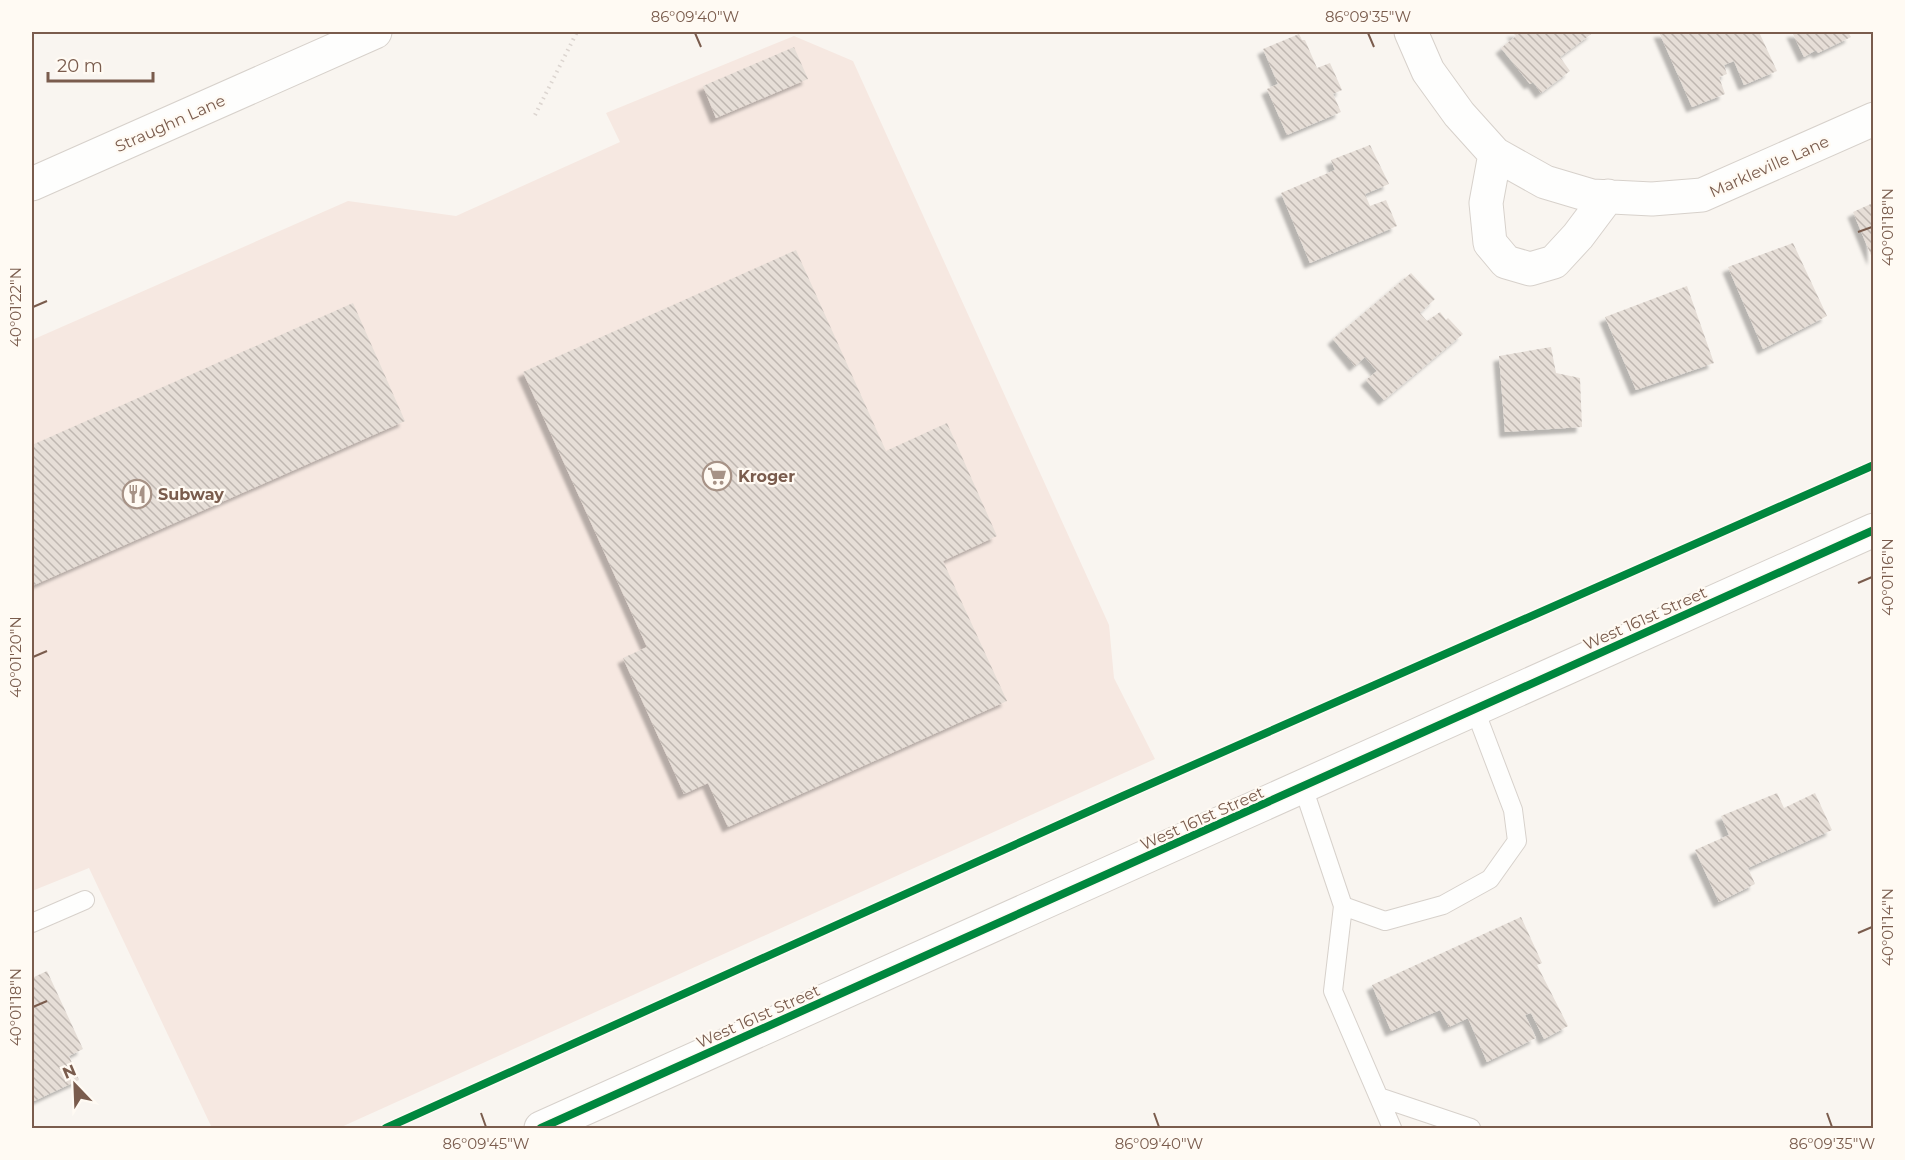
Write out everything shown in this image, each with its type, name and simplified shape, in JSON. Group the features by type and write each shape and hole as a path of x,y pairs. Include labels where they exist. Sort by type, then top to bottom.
{"street":[{"name":"Straughn Lane","path":"32,184 375,32"},
{"name":"Markleville Lane","path":"1411,32 1428,71 1459,114 1495,154 1545,182 1592,196 1652,199 1702,195 1874,119"},
{"path":"1495,154 1486,203 1490,243 1506,262 1530,269 1554,262 1578,236 1608,196"},
{"name":"West 161st Street","path":"540,1128 1303,788 1874,530"}],"lane":[{"path":"1343,906 1385,921 1443,906 1490,879 1517,842 1514,810 1475,710"},
{"path":"1303,788 1343,906 1333,991 1392,1128"},
{"path":"32,923 85,900"},
{"path":"1379,1097 1471,1128"}],"path":[{"path":"535,115 577,32"}],"shaded area":[{"path":"794,36 853,61 1109,625 1114,678 1155,759 339,1128 212,1128 89,868 32,891 32,340 348,201 456,216 620,142 606,113"}],"building":[{"path":"1512,32 1594,32 1560,57 1570,71 1541,93 1533,82 1530,84 1501,48 1516,36"},
{"path":"1659,32 1759,32 1777,71 1744,85 1734,61 1724,65 1727,74 1719,77 1725,94 1692,107"},
{"path":"1792,32 1848,32 1851,37 1818,53 1816,50 1804,57"},
{"path":"1299,34 1302,40 1305,40 1317,68 1330,63 1342,90 1333,94 1341,112 1287,135 1267,89 1278,84 1263,49"},
{"path":"794,47 808,79 716,118 703,86"},
{"path":"1370,145 1389,184 1365,194 1370,206 1386,200 1397,226 1310,263 1281,193 1335,170 1331,160"},
{"path":"1873,203 1873,260 1853,212"},
{"path":"1793,243 1827,316 1763,349 1728,267"},
{"path":"796,250 886,451 947,423 997,536 943,561 1007,701 728,827 708,783 684,794 623,658 647,647 523,372"},
{"path":"1411,273 1435,299 1420,313 1427,321 1440,312 1463,334 1384,400 1366,380 1377,371 1365,357 1355,366 1333,339"},
{"path":"1687,286 1714,363 1636,390 1605,317"},
{"path":"353,303 405,421 32,586 32,445"},
{"path":"1551,347 1556,373 1580,378 1582,427 1505,432 1499,356"},
{"path":"1777,793 1784,808 1815,793 1832,830 1748,868 1755,884 1719,902 1695,850 1729,835 1721,816"},
{"path":"1521,917 1542,963 1537,965 1568,1026 1544,1039 1531,1013 1525,1015 1536,1038 1487,1062 1468,1018 1449,1027 1440,1010 1391,1031 1372,985"},
{"path":"47,971 83,1049 69,1056 79,1080 32,1102 32,978"}],"cycle path":[{"path":"386,1128 1123,796 1874,465"},
{"path":"541,1128 1874,530"}],"place":[{"name":"Kroger","path":"717,476"},
{"name":"Subway","path":"137,494"}]}
